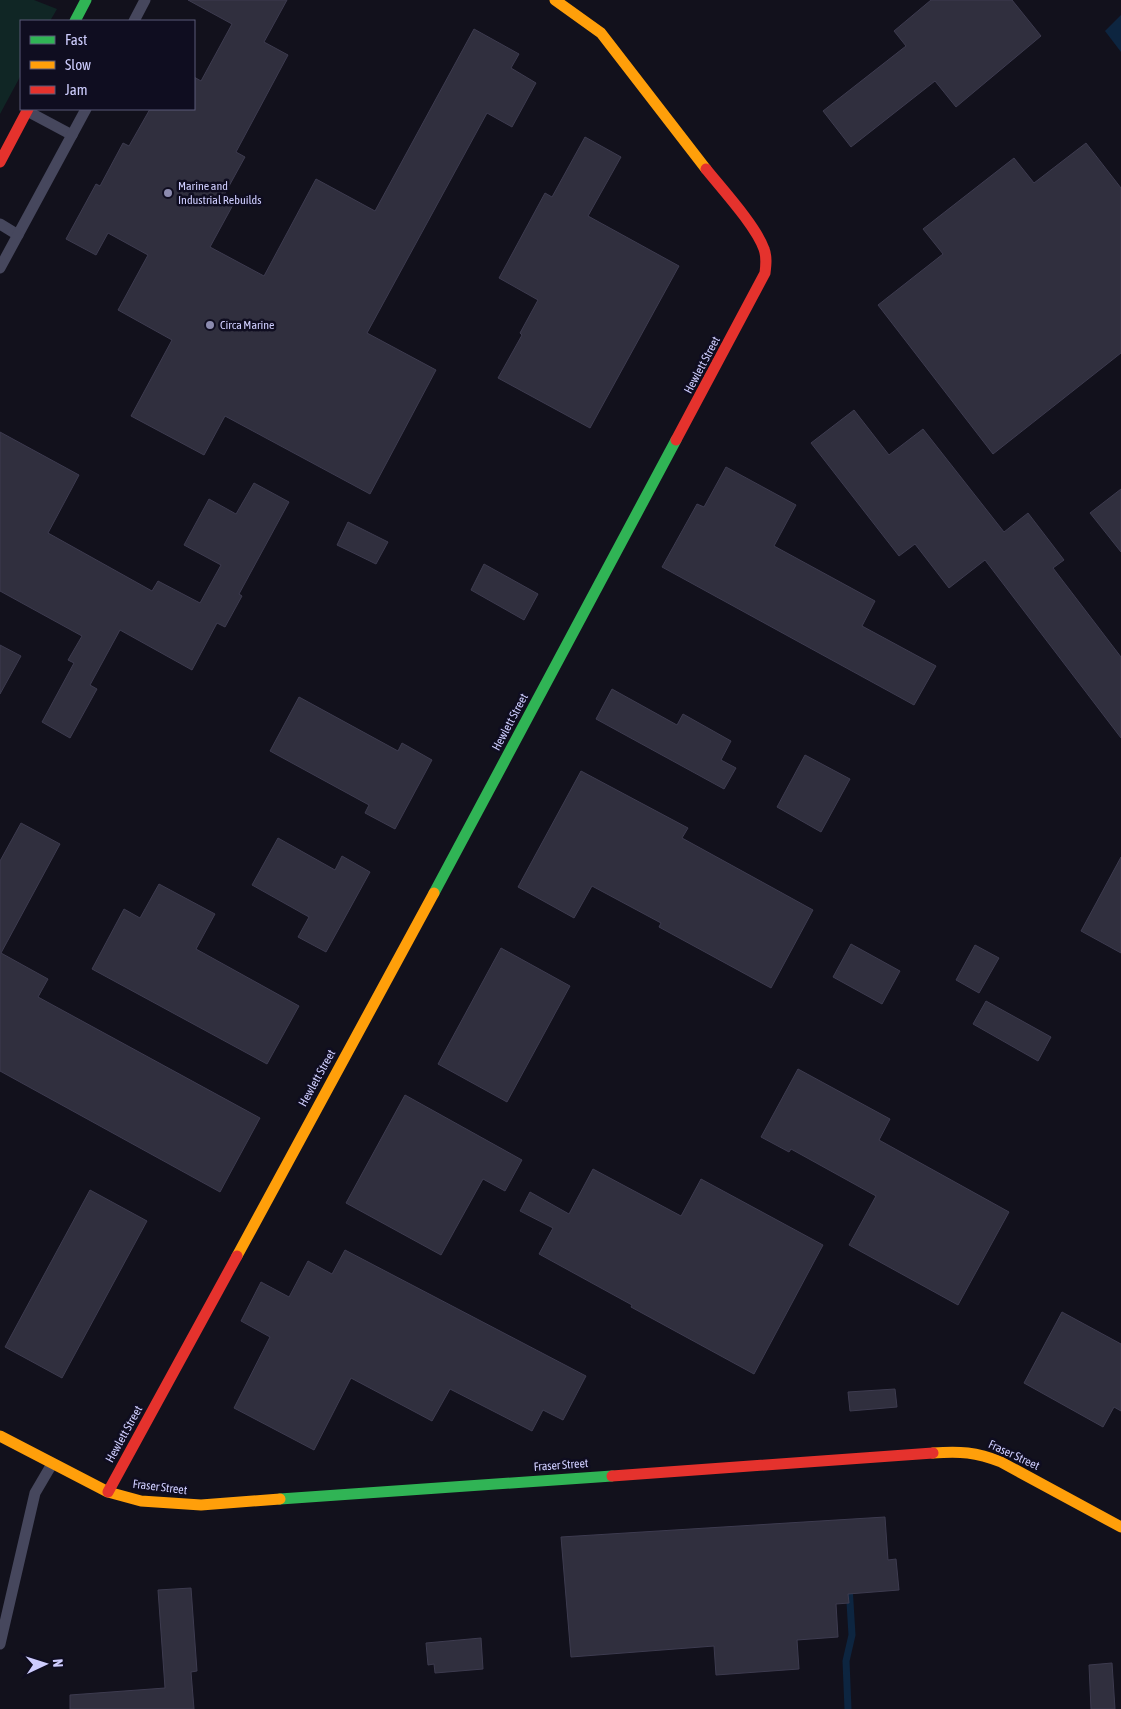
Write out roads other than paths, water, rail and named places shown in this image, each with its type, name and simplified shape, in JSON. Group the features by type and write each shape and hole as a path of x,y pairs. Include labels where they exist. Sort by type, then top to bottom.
{"street":[{"path":"75,20 85,0"},
{"name":"Hewlett Street","path":"108,1492 500,771 766,273 768,257 751,227 601,33 555,0"},
{"path":"0,162 28,110"},
{"name":"Fraser Street","path":"0,1436 108,1492 141,1501 200,1505 956,1450 981,1454 1001,1462 1121,1528"}],"lane":[{"path":"135,20 145,0"},
{"path":"28,110 72,135"},
{"path":"0,268 85,110"},
{"path":"0,224 18,234"},
{"path":"0,1644 35,1493 52,1464"}],"water":[{"path":"1121,15 1121,52 1105,31"}],"waterway":[{"path":"848,1709 846,1661 852,1635 849,1586"}],"place":[{"name":"Marine and Industrial Rebuilds","path":"168,193"},
{"name":"Circa Marine","path":"210,325"}]}
